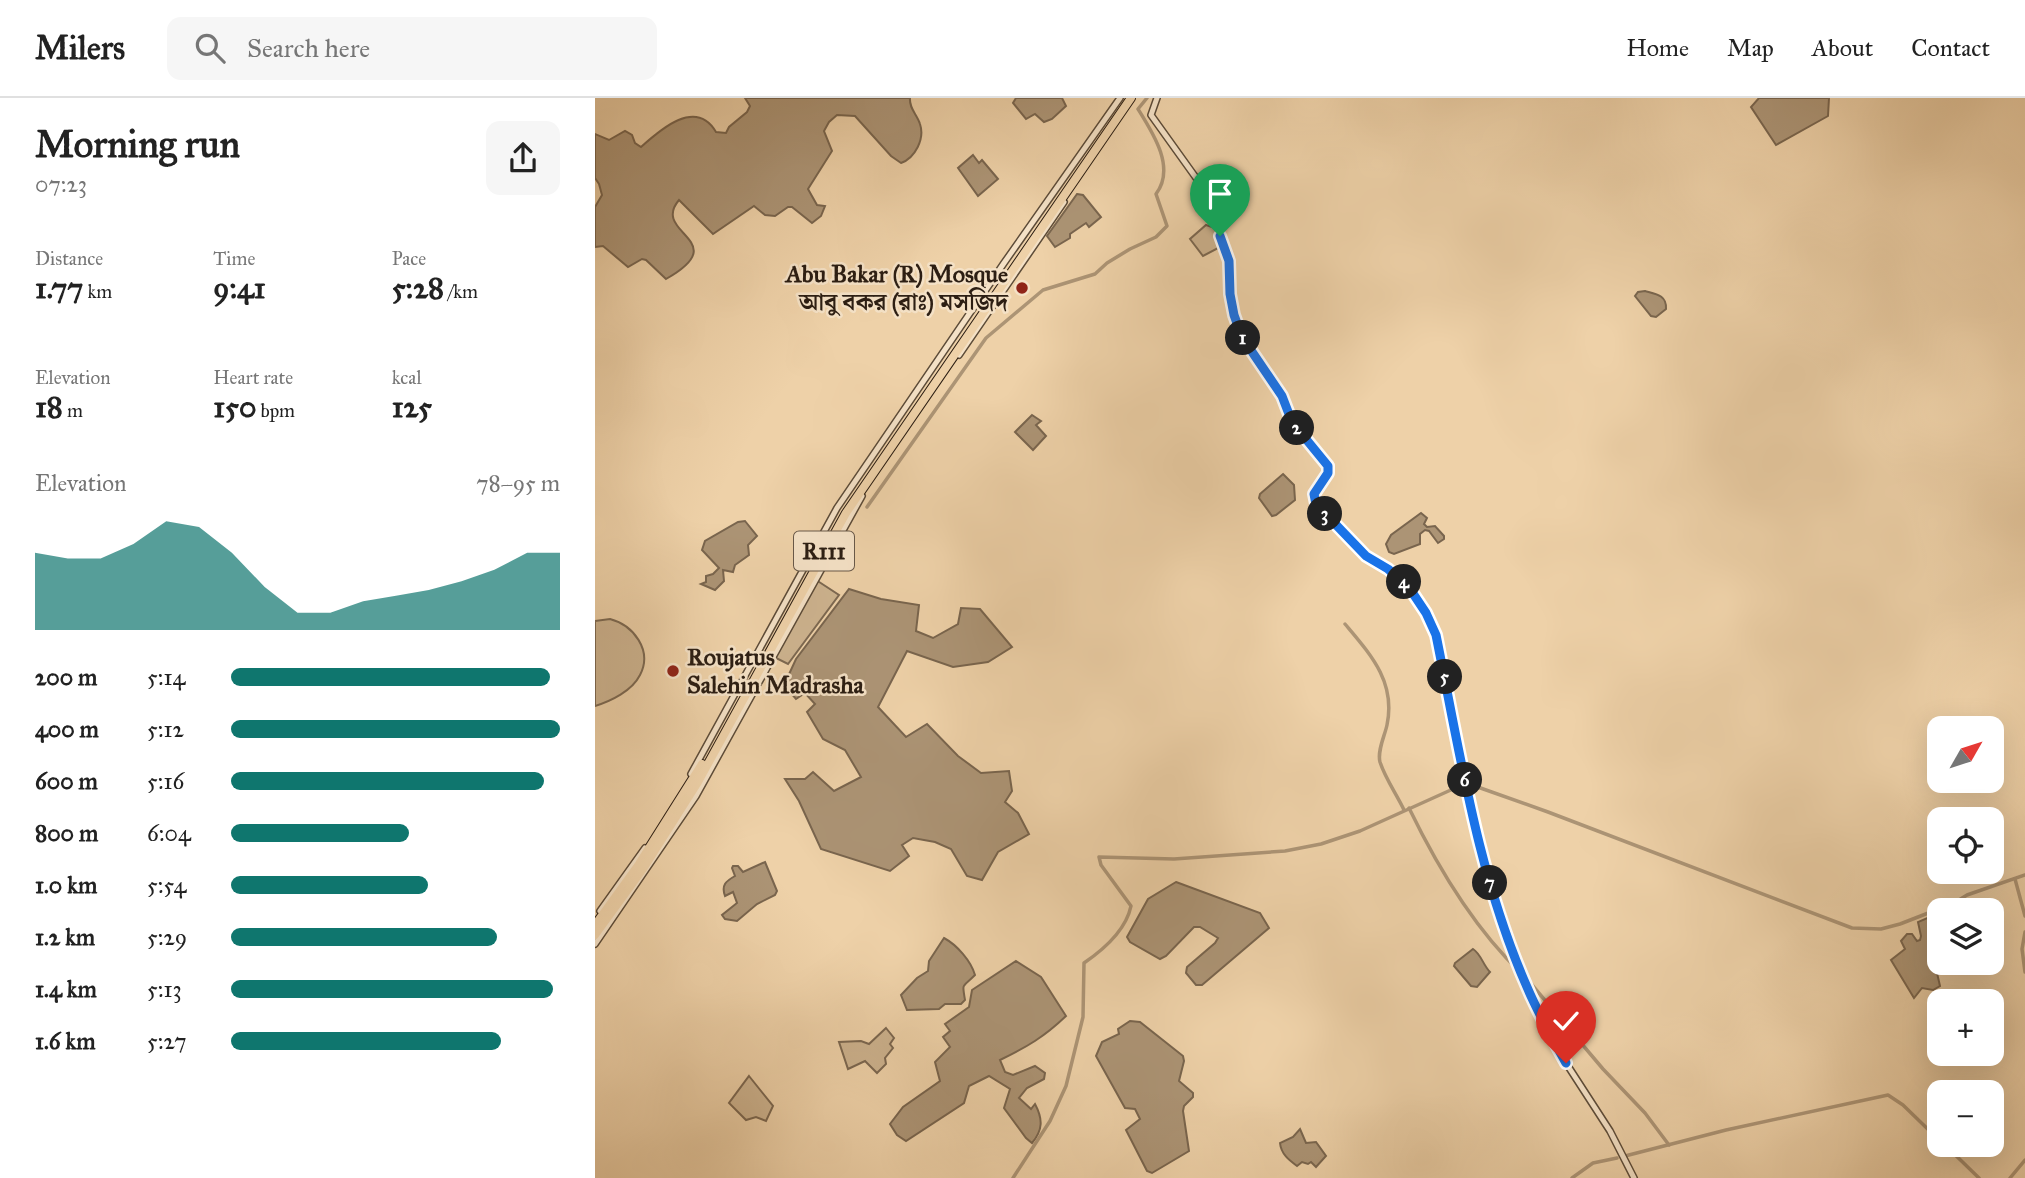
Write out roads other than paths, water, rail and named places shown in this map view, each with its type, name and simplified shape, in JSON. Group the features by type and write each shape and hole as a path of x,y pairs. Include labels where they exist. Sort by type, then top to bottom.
{"main road":[{"name":"R111","path":"595,935 649,860 698,782 846,513 1128,98"},
{"name":"R111","path":"595,923 646,854 705,760 845,505 1063,193"}],"street":[{"path":"1063,193 1128,98"},
{"path":"595,944 696,796 869,485 1128,98"},
{"path":"1157,98 1151,115 1199,182 1211,206 1229,261 1230,294 1242,337 1282,396 1292,422 1328,466 1328,473 1314,494 1316,504 1366,556 1388,569 1408,586 1432,625 1492,890 1525,983 1566,1063 1610,1131 1634,1178"}],"waterway":[{"path":"867,507 986,338 1043,290 1095,274 1130,249 1156,237 1167,226 1156,194 1162,184 1163,162 1156,140 1138,109 1147,98"},
{"path":"1345,624 1372,658 1385,682 1389,710 1379,758 1404,810"},
{"path":"1013,1178 1050,1121 1066,1086 1083,1017 1084,963 1106,946 1119,931 1131,906 1101,865 1099,857 1174,859 1285,851 1321,844 1360,831 1453,789 1472,785 1852,928 1881,929 1900,924 1954,903 1967,895 2025,875"},
{"path":"1409,808 1458,896 1487,936 1521,973"},
{"path":"2015,879 2025,916"},
{"path":"2025,932 2022,949 2025,972"},
{"path":"1527,979 1603,1069 1645,1113 1669,1145"},
{"path":"1625,1156 1726,1130 1888,1095 1903,1105 1927,1128"},
{"path":"1957,1157 1979,1178"},
{"path":"1572,1178 1593,1163 1617,1158"},
{"path":"2010,1178 2025,1160"}],"place":[{"name":"Abu Bakar (R) Mosque আবু বকর (রাঃ) মসজিদ","path":"1022,288"},
{"name":"Roujatus Salehin Madrasha","path":"673,671"}]}
